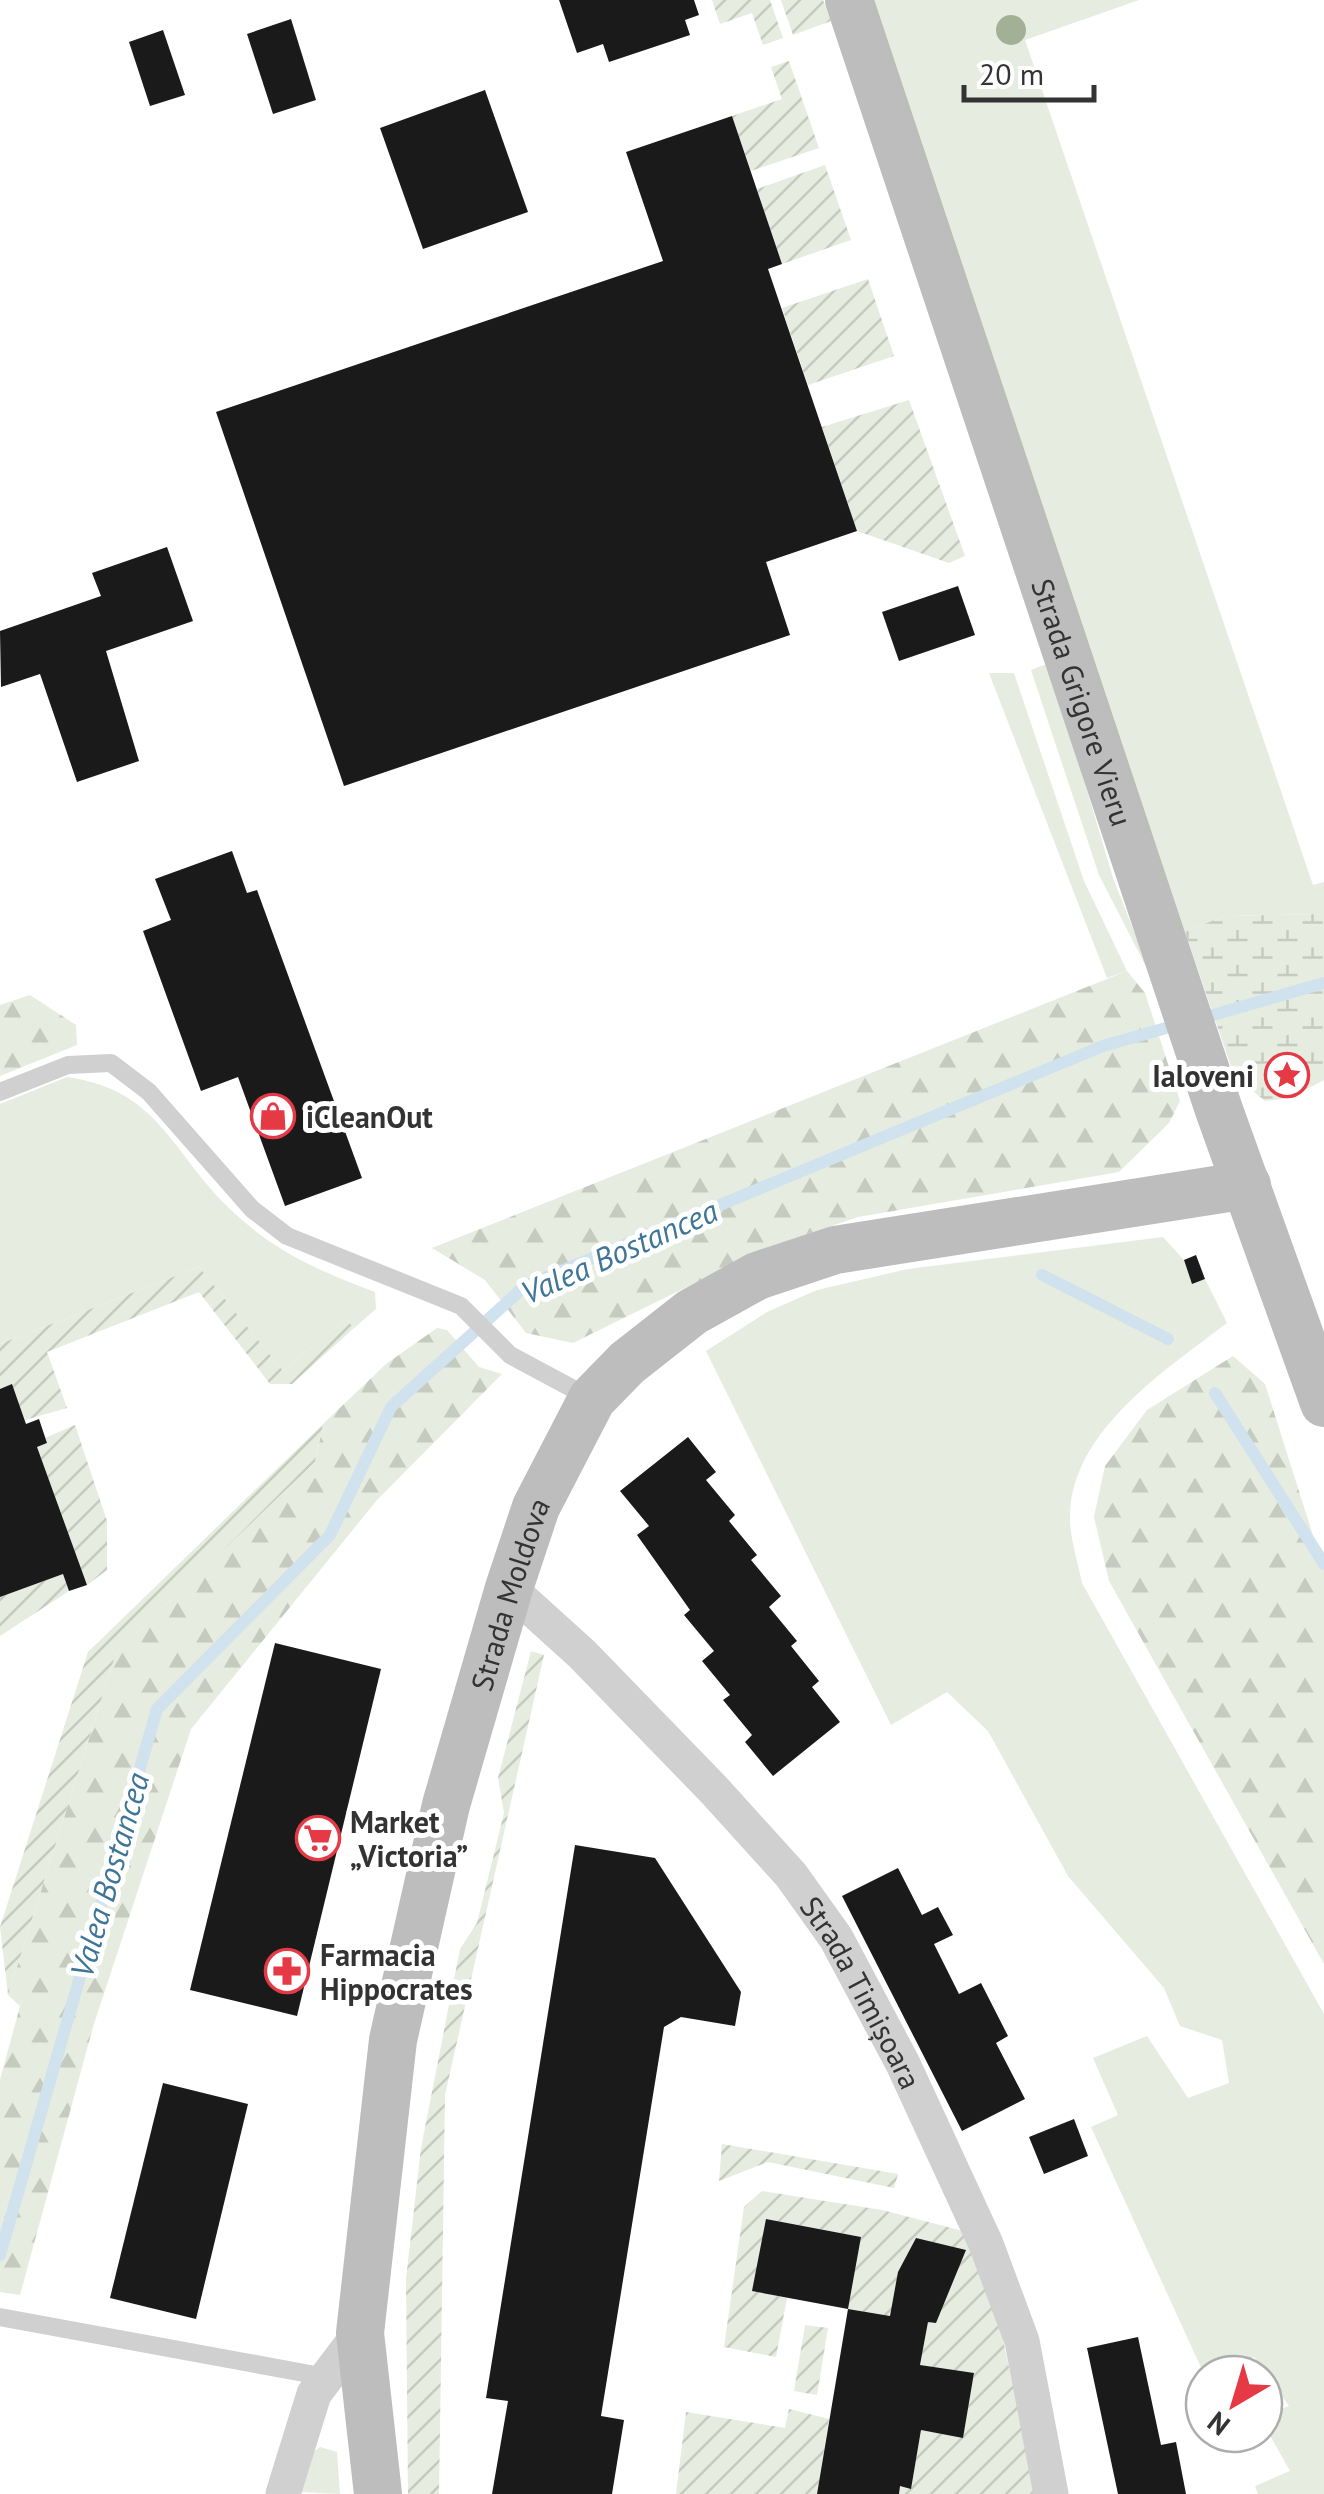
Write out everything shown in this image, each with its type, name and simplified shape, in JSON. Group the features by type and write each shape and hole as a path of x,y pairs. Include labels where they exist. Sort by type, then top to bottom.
{"street":[{"name":"Strada Grigore Vieru","path":"849,0 1219,1110 1324,1403"},
{"name":"Strada Moldova","path":"378,2494 360,2333 393,2040 446,1804 509,1588 536,1507 592,1399 626,1363 692,1312 757,1276 835,1250 1247,1185"},
{"name":"Strada Timișoara","path":"509,1588 582,1654 714,1790 791,1875 836,1938 903,2064 986,2244 1022,2341 1050,2494"},
{"path":"283,2494 314,2394 360,2333"}],"lane":[{"path":"0,1092 68,1065 111,1062 149,1092 252,1209 287,1236 461,1306 502,1346 592,1399"},
{"path":"6,2318 326,2377"}],"green space":[{"path":"712,0 770,0 783,38 763,45 752,13 720,24"},
{"path":"781,0 823,0 831,21 793,35"},
{"path":"871,0 1139,0 1025,40 1313,885 1324,882 1324,914 1224,916 1185,932"},
{"path":"789,61 819,148 751,171 732,116 782,99 771,67"},
{"path":"825,165 851,240 782,264 757,189"},
{"path":"868,279 894,356 808,385 782,308"},
{"path":"909,400 965,556 949,563 857,531 822,427"},
{"path":"1049,663 1113,878 1153,980 1099,875 1031,670"},
{"path":"989,673 1014,673 1084,881 1127,971 1107,978"},
{"path":"1324,914 1324,1080 1290,1098 1265,1101 1234,1075 1185,932 1224,916"},
{"path":"1127,971 1145,993 1180,1101 1169,1123 1119,1172 858,1217 766,1248 573,1343 526,1333 485,1280 432,1248"},
{"path":"30,995 76,1025 77,1045 0,1076 0,1005"},
{"path":"67,1077 98,1084 143,1109 209,1187 246,1223 298,1258 375,1292 376,1309 354,1328 346,1319 283,1371 199,1267 0,1344 0,1104"},
{"path":"1163,1237 1184,1260 1192,1284 1205,1279 1227,1323 1151,1382 1105,1429 1075,1484 1071,1532 1082,1583 1324,2014 1324,2494 1258,2494 1255,2486 1290,2471 1280,2454 1284,2454 1284,2408 1289,2406 1284,2399 1284,2354 1195,2354 1091,2127 1118,2115 1093,2058 1147,2036 1188,2098 1229,2083 1222,2040 1180,2026 1164,1988 1068,1876 988,1731 947,1692 891,1725 706,1351 767,1312 817,1290 908,1269"},
{"path":"199,1267 283,1371 346,1319 354,1328 292,1384 270,1384 199,1292 47,1352 67,1408 25,1420 12,1385 0,1389 0,1344"},
{"path":"437,1328 447,1330 479,1367 502,1374 377,1500 191,1729 93,2027 20,2295 0,2292 0,2080 20,2006 8,1995 116,1653 315,1462 323,1424 386,1364"},
{"path":"1233,1356 1265,1384 1324,1570 1324,1964 1109,1581 1094,1517 1105,1466 1147,1410"},
{"path":"323,1424 315,1462 116,1653 8,1995 0,1927 88,1652"},
{"path":"75,1425 107,1521 107,1570 87,1585 37,1447 47,1443 45,1438"},
{"path":"63,1574 69,1591 0,1636 0,1597"},
{"path":"531,1651 544,1655 445,2095 439,2494 408,2494 406,2279 421,2148 460,1949 477,1923 504,1813 498,1778"},
{"path":"722,2144 898,2174 894,2188 768,2162 719,2181"},
{"path":"762,2191 882,2210 967,2232 995,2302 1036,2494 899,2494 900,2486 911,2488 921,2430 963,2437 974,2374 920,2365 928,2322 965,2250 916,2239 890,2316 848,2309 861,2237 767,2219 753,2291 787,2298 776,2357 724,2347 744,2207"},
{"path":"805,2325 828,2328 817,2395 794,2391"},
{"path":"789,2409 829,2419 817,2494 676,2494 686,2412 785,2428"},
{"path":"320,2447 337,2452 340,2494 300,2492 309,2455"}],"building":[{"path":"559,0 694,0 699,15 685,20 690,35 609,62 603,44 577,53"},
{"path":"291,19 316,100 273,114 247,34"},
{"path":"163,30 185,95 150,106 129,42"},
{"path":"485,90 528,212 423,249 380,128"},
{"path":"732,116 782,264 768,269 857,531 766,562 790,635 344,786 216,412 663,261 626,152"},
{"path":"167,547 193,621 106,651 139,761 77,782 40,674 1,687 0,631 101,596 92,573"},
{"path":"958,586 975,635 899,661 882,612"},
{"path":"232,851 247,893 257,890 362,1178 285,1206 238,1077 201,1091 143,931 171,920 155,879"},
{"path":"1302,1065 1305,1078 1272,1085 1269,1071"},
{"path":"1196,1255 1205,1279 1192,1284 1184,1260"},
{"path":"12,1384 26,1424 39,1419 47,1443 37,1447 87,1585 69,1591 63,1574 0,1597 0,1389"},
{"path":"688,1437 716,1472 706,1480 735,1515 729,1521 757,1555 751,1560 781,1596 769,1607 797,1641 791,1646 819,1681 812,1687 840,1722 773,1776 745,1742 752,1735 723,1700 730,1695 702,1661 714,1651 684,1615 690,1610 637,1535 649,1526 620,1491"},
{"path":"275,1643 381,1669 297,2016 190,1990"},
{"path":"575,1845 655,1858 741,1992 735,2026 681,2017 664,2027 601,2416 624,2420 612,2494 492,2494 508,2401 486,2398"},
{"path":"898,1868 922,1915 938,1907 953,1935 934,1944 959,1994 981,1983 1008,2036 996,2043 1025,2099 962,2131 842,1896"},
{"path":"163,2083 248,2104 196,2319 110,2298"},
{"path":"1074,2119 1088,2156 1044,2174 1029,2137"},
{"path":"766,2219 861,2237 848,2309 752,2291"},
{"path":"916,2238 966,2250 936,2323 928,2322 920,2365 974,2373 963,2438 921,2430 911,2489 900,2486 899,2494 817,2494 848,2309 890,2316 898,2272"},
{"path":"1138,2337 1161,2445 1176,2442 1186,2494 1118,2494 1087,2348"}],"waterway":[{"name":"Valea Bostancea","path":"1199,1019 1324,983"},
{"name":"Valea Bostancea","path":"0,2255 157,1709 330,1535 391,1407 525,1286 1103,1046 1180,1024"},
{"path":"1042,1275 1168,1339"},
{"path":"1215,1393 1324,1564"}],"place":[{"name":"Ialoveni","path":"1287,1075"},
{"name":"iCleanOut","path":"273,1116"},
{"name":"Market „Victoria”","path":"318,1838"},
{"name":"Farmacia Hippocrates","path":"287,1971"}]}
